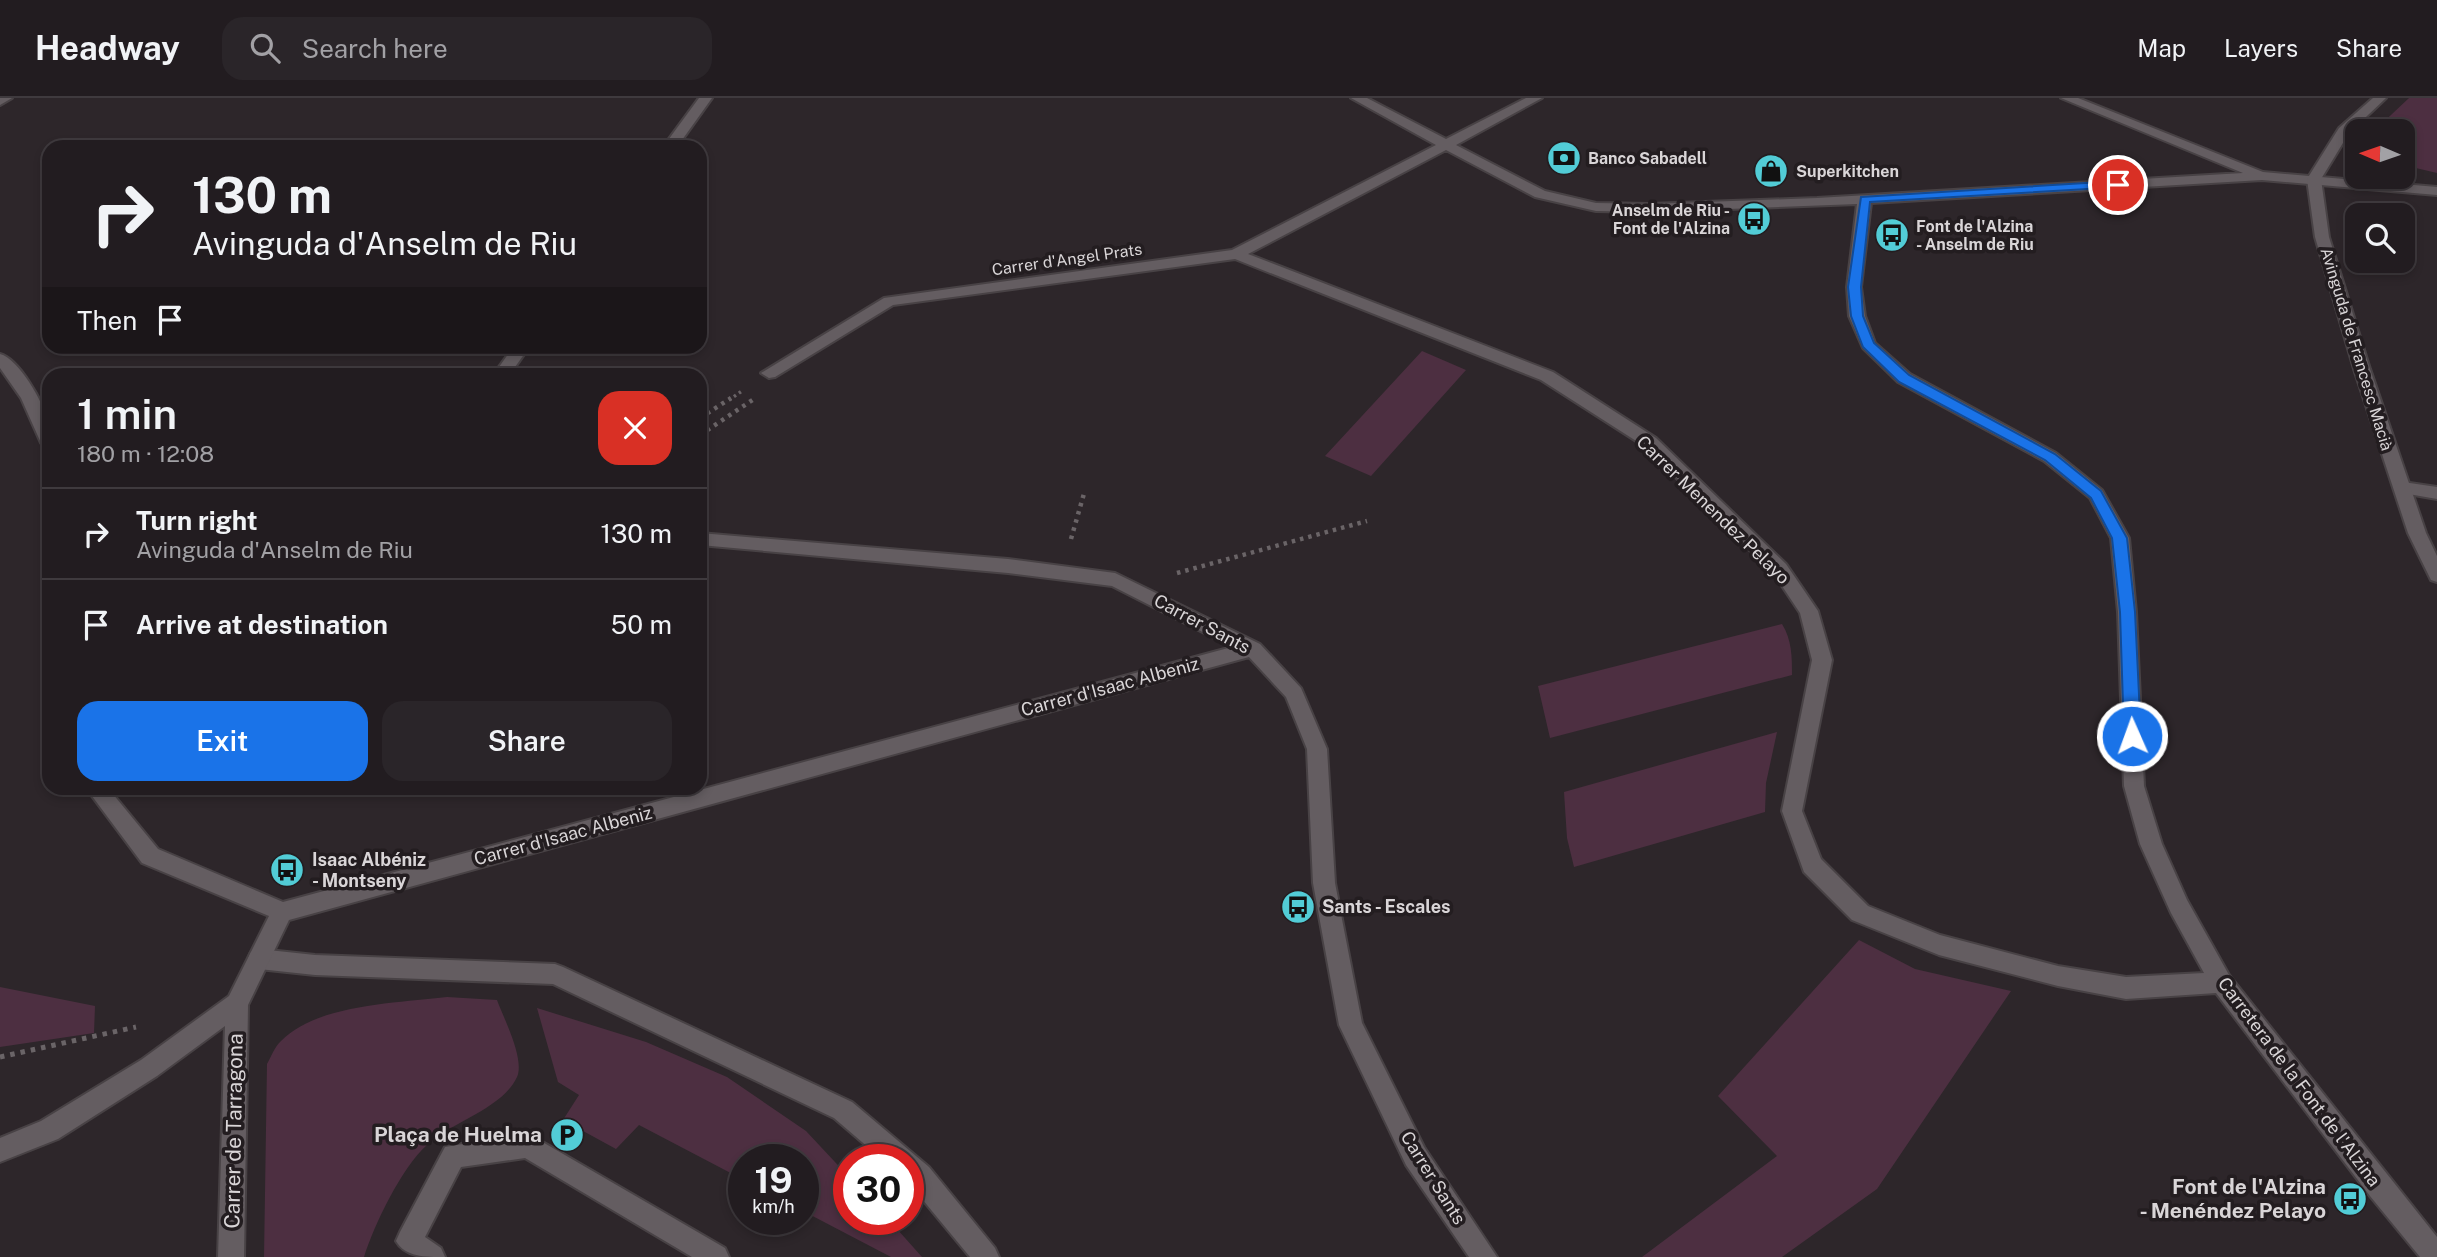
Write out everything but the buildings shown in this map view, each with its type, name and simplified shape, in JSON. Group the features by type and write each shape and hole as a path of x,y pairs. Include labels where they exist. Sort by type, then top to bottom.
{"street":[{"path":"0,101 6,98"},
{"path":"675,140 706,98"},
{"path":"1357,98 1540,194 1596,207 1650,208 1865,199 2262,176 2437,191"},
{"name":"Carrer d'Angel Prats","path":"769,373 889,301 1236,254 1536,98"},
{"path":"2067,98 2262,176"},
{"path":"2314,179 2344,131 2380,98"},
{"name":"Avinguda de Francesc Macià","path":"2314,179 2322,237 2381,430 2417,533 2437,575"},
{"name":"Carretera de la Font de l'Alzina","path":"1865,199 1854,287 1857,316 1868,345 1904,379 2050,457 2096,494 2120,538 2127,612 2134,786 2151,844 2179,906 2221,982 2371,1177 2437,1257"},
{"name":"Carrer Menendez Pelayo","path":"1236,254 1547,376 1650,442 1780,569 1809,611 1822,660 1793,811 1812,864 1860,913 1939,945 2058,976 2126,988 2221,982"},
{"path":"0,359 9,366 32,403 42,427"},
{"path":"2403,488 2437,493"},
{"name":"Carrer Sants","path":"707,540 1115,580 1253,649 1294,693 1317,749 1324,883 1351,1025 1415,1156 1484,1257"},
{"name":"Carrer d'Isaac Albeniz","path":"282,912 1253,649"},
{"path":"0,1150 49,1130 149,1068 237,1004 282,912 150,856 102,795"},
{"path":"259,959 315,965 555,974 843,1110 883,1144"},
{"name":"Carrer de Tarragona","path":"231,1257 237,1004"},
{"path":"432,1257 409,1241 454,1156 527,1145 716,1257"},
{"path":"924,1180 986,1257"}],"path":[{"path":"707,413 769,373"},
{"path":"707,430 762,394"},
{"path":"1061,573 1085,490"},
{"path":"1129,586 1367,521"},
{"path":"0,1057 145,1025"}],"shaded area":[{"path":"2409,98 2437,98 2437,173 2415,168 2415,119 2387,119"},
{"path":"1422,351 1466,370 1371,476 1325,456"},
{"path":"1782,624 1790,642 1792,675 1550,738 1538,686"},
{"path":"1777,732 1766,783 1765,812 1574,867 1567,838 1564,792"},
{"path":"1859,940 1915,969 2011,991 1877,1189 1782,1257 1642,1257 1777,1156 1718,1096"},
{"path":"0,987 95,1006 94,1033 0,1047"},
{"path":"447,997 497,1000 513,1039 518,1060 517,1077 510,1088 488,1107 437,1137 418,1155 390,1197 364,1257 264,1257 267,1064 277,1046 296,1029 336,1012"},
{"path":"537,1008 646,1042 727,1077 806,1131 818,1144 728,1144 728,1172 639,1125 616,1149 563,1120 579,1095 558,1082"},
{"path":"819,1145 833,1160 833,1227 819,1219"},
{"path":"849,1235 902,1235 922,1257 891,1257"}],"place":[{"name":"Banco Sabadell","path":"1564,158"},
{"name":"Superkitchen","path":"1771,171"},
{"name":"Anselm de Riu - Font de l'Alzina","path":"1754,219"},
{"name":"Font de l'Alzina - Anselm de Riu","path":"1892,235"},
{"name":"Isaac Albéniz - Montseny","path":"287,870"},
{"name":"Sants - Escales","path":"1298,907"},
{"name":"Plaça de Huelma","path":"567,1135"},
{"name":"Font de l'Alzina - Menéndez Pelayo","path":"2350,1199"}],"route":[{"path":"2118,185 1865,199 1854,287 1857,316 1868,345 1904,379 2050,457 2096,494 2120,538 2127,612 2132,736"}]}
